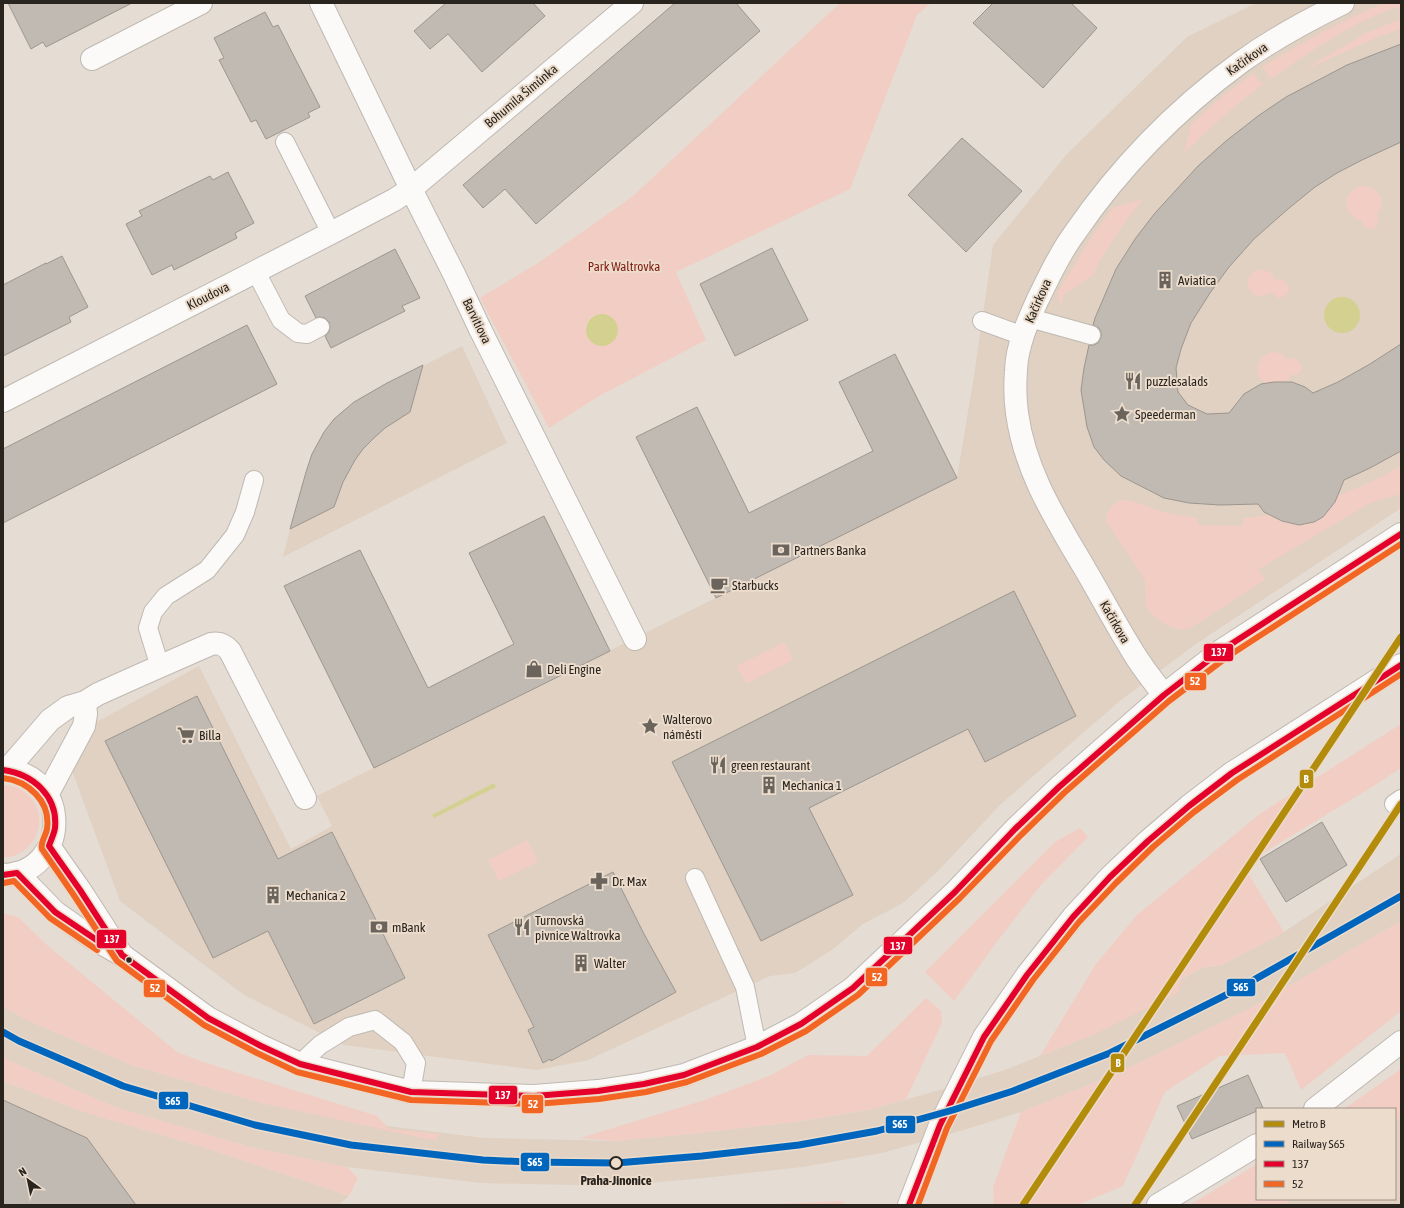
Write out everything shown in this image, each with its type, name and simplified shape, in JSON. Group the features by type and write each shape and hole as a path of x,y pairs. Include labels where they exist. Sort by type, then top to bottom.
{"street":[{"name":"Barvitiova","path":"321,3 411,190 635,639"},
{"name":"Bohumila Šimůnka","path":"411,190 632,3"},
{"name":"Kačírkova","path":"1164,695 1130,647 1047,504 1034,478 1026,456 1017,412 1016,368 1026,327 1052,270 1073,235 1114,182 1171,121 1205,90 1248,58 1303,23 1343,3"},
{"path":"92,59 188,6"},
{"name":"Kloudova","path":"3,401 256,272 411,190"},
{"path":"10,874 55,912 89,936 122,955 208,1018 261,1046 300,1064 411,1092 534,1096 606,1090 644,1084 684,1075 757,1047 800,1024 852,988 955,892 1015,829 1059,787 1164,695 1222,650 1401,534"},
{"path":"10,874 30,867 41,858 49,846 55,829 54,811 47,795 37,782 23,774 5,770 50,720 68,707 85,702 98,694 217,642 227,647 239,666 306,798"},
{"path":"909,1205 940,1125 984,1037 1027,975 1073,917 1110,877 1148,841 1232,773 1401,665"},
{"path":"47,795 84,726 86,714 85,702"},
{"path":"49,846 80,890 122,955"},
{"path":"1316,1108 1401,1042"},
{"path":"1158,1205 1256,1146"}],"lane":[{"path":"285,142 331,233"},
{"path":"256,272 281,320 298,333 307,334 320,327"},
{"path":"982,321 1091,335"},
{"path":"160,667 148,628 153,612 166,596 207,570 235,535 245,512 254,480"},
{"path":"695,878 745,987 757,1047"},
{"path":"300,1064 320,1045 349,1028 375,1020 403,1042 416,1063 411,1092"}],"shaded area":[{"path":"1256,3 1401,3 1401,508 1193,646 1121,700 1001,804 936,873 903,903 863,924 832,950 795,973 770,976 588,1060 537,1070 344,1045 244,995 120,901 70,765 80,731 199,666 291,849 332,826 317,796 957,478 974,376 993,245 1067,154 1187,37"},
{"path":"1345,297 1355,302 1359,308 1359,322 1355,328 1349,332 1339,333 1329,328 1325,322 1324,312 1329,302 1335,298"},
{"path":"599,314 605,314 615,321 618,330 617,336 611,343 605,346 599,346 589,339 586,333 586,327 593,317"},
{"path":"462,346 507,443 283,557 310,461 324,432 341,412 372,392"},
{"path":"494,783 496,787 434,818 432,815"},
{"path":"1401,854 1401,921 1249,1009 1118,1073 1021,1112 882,1153 802,1167 616,1186 481,1183 347,1167 250,1147 115,1107 3,1058 3,1007 29,1021 131,1065 261,1103 355,1122 484,1138 615,1141 795,1122 873,1109 947,1088 1005,1070 1095,1034 1182,979 1204,967 1220,966 1284,932"},
{"path":"3,1081 81,1111 202,1147 349,1196 338,1205 3,1205"},
{"path":"1401,1117 1401,1205 1284,1205 1291,1200 1396,1200 1396,1120"}],"green space":[{"name":"Park Waltrovka","path":"840,3 931,3 917,15 850,189 676,272 706,340 599,396 549,428 480,298 538,263 632,197","holes":["599,314 613,318 618,328 585,329 590,319 596,315"]},
{"path":"1384,3 1401,3 1401,6 1383,12 1349,28 1271,79 1262,67 1291,49 1352,17"},
{"path":"1401,19 1401,29 1378,37 1300,72 1366,33"},
{"path":"1253,73 1263,85 1212,126 1184,153 1191,124 1223,96"},
{"path":"1361,186 1377,191 1380,195 1381,205 1377,215 1379,223 1374,229 1366,228 1362,221 1355,218 1351,214 1346,204 1350,193 1354,189"},
{"path":"1143,199 1120,229 1093,275 1063,295 1061,306 1058,292 1084,249 1112,208"},
{"path":"1258,269 1270,272 1275,280 1281,279 1285,281 1289,287 1286,295 1278,298 1271,292 1258,296 1253,294 1248,285 1248,279"},
{"path":"1270,352 1281,353 1289,360 1292,358 1297,359 1302,366 1301,372 1296,375 1291,375 1287,381 1281,383 1269,384 1263,381 1259,377 1258,366 1264,356"},
{"path":"1401,466 1401,494 1372,502 1259,569 1265,580 1189,629 1176,629 1170,627 1160,621 1146,608 1145,580 1106,521 1107,514 1114,504 1128,500 1160,511 1197,518 1198,525 1242,526 1243,518 1284,512 1325,501 1364,485"},
{"path":"784,642 793,660 746,684 737,666"},
{"path":"1401,724 1401,768 1243,865 1284,932 1220,966 1204,967 1182,979 1178,993 1095,1034 1040,1056 1096,964 1137,915 1261,813"},
{"path":"3,785 15,787 26,793 38,810 39,821 38,832 32,842 23,851 13,856 6,857 3,857"},
{"path":"1080,828 1088,837 1040,886 954,1001 925,972 1055,842"},
{"path":"527,840 538,862 499,881 488,860"},
{"path":"3,913 18,917 47,945 177,1052 203,1062 377,1116 389,1129 439,1134 436,1141 261,1103 131,1065 29,1021 3,1007"},
{"path":"1401,921 1401,1011 1301,1090 1285,1053 1220,1056 1165,1092 1123,1186 1077,1205 994,1205 993,1187 1021,1112 1118,1073 1249,1009"},
{"path":"926,998 941,1011 942,1023 906,1099 873,1109 795,1122 615,1141 580,1138 705,1100 771,1075 808,1055 867,1056"},
{"path":"3,1058 115,1107 250,1147 347,1167 358,1178 349,1196 202,1147 81,1111 3,1081"},
{"path":"1401,1069 1401,1117 1396,1120 1396,1108 1345,1108"},
{"path":"1256,1165 1256,1200 1291,1200 1284,1205 1190,1205"},
{"path":"844,1201 843,1205 751,1205"}],"building":[{"path":"8,3 132,3 46,47 43,42 31,49"},
{"path":"446,3 533,3 545,16 482,72 448,34 430,49 414,31"},
{"path":"675,3 736,3 760,31 536,224 505,189 483,208 463,185"},
{"path":"993,3 1071,3 1097,28 1043,88 973,23"},
{"path":"265,12 273,27 278,25 320,107 308,113 310,117 266,139 256,120 251,122 219,60 224,58 214,38"},
{"name":"Aviatica","path":"1401,44 1401,142 1337,173 1315,187 1254,239 1229,267 1191,323 1181,349 1176,368 1178,392 1188,405 1207,414 1229,413 1244,394 1261,384 1292,382 1305,387 1313,393 1338,382 1401,344 1401,451 1344,480 1335,502 1323,517 1314,522 1299,525 1282,521 1264,512 1258,504 1220,505 1189,503 1164,498 1121,476 1104,460 1094,447 1087,427 1081,390 1089,345 1098,343 1101,337 1099,328 1093,325 1095,318 1116,269 1135,239 1155,213 1198,166 1226,141 1258,116 1286,97 1347,65"},
{"path":"962,138 1022,191 966,252 908,195"},
{"path":"228,172 254,223 235,233 237,238 174,270 172,265 152,275 126,224 142,216 139,211 210,176 213,180"},
{"path":"772,248 808,320 735,356 700,284"},
{"path":"395,249 420,298 402,306 405,311 331,348 325,336 329,332 329,322 325,318 316,318 305,296"},
{"path":"62,256 88,307 69,317 71,322 3,356 3,285"},
{"path":"247,325 277,384 3,523 3,449"},
{"path":"895,354 957,478 716,598 636,437 697,407 749,513 873,451 839,382"},
{"path":"423,365 410,412 385,428 363,449 343,482 334,507 290,529 312,454 324,432 334,419 354,402"},
{"path":"544,516 610,651 374,768 284,586 360,550 428,688 514,644 469,553"},
{"name":"Mechanica 1","path":"1014,591 1076,716 985,762 968,729 809,808 853,895 761,941 672,762"},
{"name":"Mechanica 2","path":"197,696 278,859 332,832 405,978 314,1024 268,931 213,958 105,741"},
{"path":"1322,822 1347,865 1286,902 1260,859"},
{"name":"Walter","path":"613,872 644,934 676,992 551,1061 550,1059 543,1063 528,1030 534,1027 488,935"},
{"path":"1248,1075 1263,1108 1256,1108 1256,1111 1192,1139 1177,1106"},
{"path":"3,1100 87,1138 136,1205 3,1205"}],"metro line":[{"name":"B","path":"1023,1205 1401,637"},
{"name":"B","path":"1135,1205 1401,804"}],"rail line":[{"name":"S65","path":"3,1032 19,1041 123,1086 255,1125 351,1145 483,1160 528,1162 616,1163 702,1156 799,1145 877,1131 953,1110 1013,1091 1110,1053 1238,989 1401,896"}],"transit line":[{"name":"137","path":"3,770 24,776 41,788 48,797 55,816 55,828 49,846 80,890 122,955 208,1018 261,1046 300,1064 411,1092 534,1096 598,1091 644,1084 684,1075 757,1047 801,1024 853,988 955,892 1015,829 1059,787 1164,695 1222,650 1401,534"},
{"name":"52","path":"3,778 21,783 36,794 41,801 47,819 47,829 42,844 42,849 117,961 204,1025 257,1053 297,1072 411,1100 535,1104 599,1099 646,1092 687,1082 761,1054 806,1031 858,995 960,898 1064,793 1169,701 1227,657 1401,544"},
{"name":"137","path":"909,1205 940,1125 984,1037 1027,975 1073,917 1110,877 1148,841 1189,806 1232,773 1401,665"},
{"name":"52","path":"918,1205 947,1128 991,1041 1033,980 1079,922 1153,847 1194,812 1237,780 1401,674"},
{"name":"137","path":"3,875 17,873 55,912 101,943"},
{"name":"52","path":"4,883 14,881 50,918 97,950"}],"place":[{"name":"Aviatica","path":"1165,280"},
{"name":"puzzlesalads","path":"1133,381"},
{"name":"Speederman","path":"1122,414"},
{"name":"Partners Banka","path":"781,550"},
{"name":"Starbucks","path":"719,585"},
{"name":"Deli Engine","path":"534,669"},
{"name":"Walterovo náměstí","path":"650,726"},
{"name":"Billa","path":"186,735"},
{"name":"green restaurant","path":"718,765"},
{"name":"Mechanica 1","path":"769,785"},
{"name":"Dr. Max","path":"599,881"},
{"name":"Mechanica 2","path":"273,895"},
{"name":"mBank","path":"379,927"},
{"name":"Turnovská pivnice Waltrovka","path":"522,927"},
{"name":"Walter","path":"581,963"},
{"name":"Praha-Jinonice","path":"616,1163"}]}
